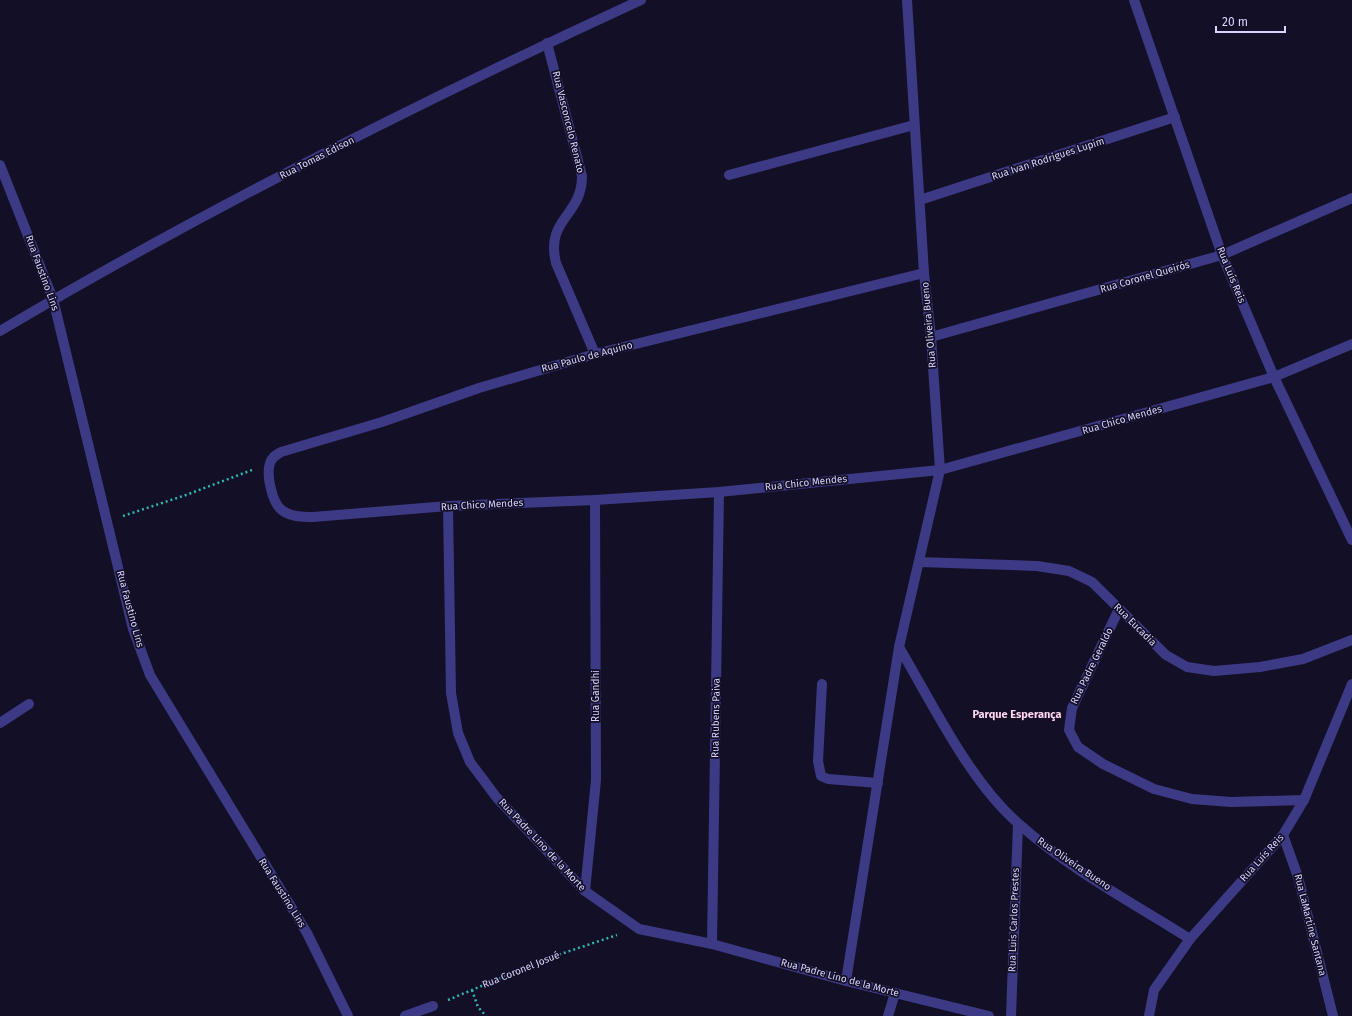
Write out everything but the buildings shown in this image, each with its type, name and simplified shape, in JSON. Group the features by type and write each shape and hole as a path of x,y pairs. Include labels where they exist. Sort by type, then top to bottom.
{"street":[{"name":"Rua Tomas Edison","path":"0,331 53,299 286,173 547,43 641,0"},
{"name":"Rua Oliveira Bueno","path":"846,981 899,647 940,470 924,273 907,0"},
{"name":"Rua Luís Reis","path":"1134,0 1222,254 1274,377 1352,540"},
{"name":"Rua Vasconcelo Renato","path":"547,43 582,176 582,189 577,202 557,228 553,250 556,263 595,354"},
{"name":"Rua Ivan Rodrigues Lupim","path":"920,200 1175,117"},
{"path":"729,175 914,125"},
{"name":"Rua Faustino Lins","path":"0,165 53,299 133,629 150,675 307,933 348,1016"},
{"name":"Rua Coronel Queirós","path":"930,338 1222,254 1352,198"},
{"name":"Rua Paulo de Aquino","path":"270,469 273,458 281,452 382,422 479,388 595,354 924,273"},
{"name":"Rua Chico Mendes","path":"270,469 273,500 282,511 297,516 313,518 448,506 595,500 719,492 940,470 1274,377 1352,344"},
{"name":"Rua Rubens Paiva","path":"712,944 719,492"},
{"name":"Rua Gandhi","path":"585,891 596,780 595,500"},
{"name":"Rua Padre Lino de la Morte","path":"448,506 451,692 458,733 470,762 497,798 585,891 639,929 712,944 846,981 989,1016"},
{"name":"Rua Eucadia","path":"919,562 1037,566 1069,571 1092,582 1166,655 1187,667 1214,671 1260,667 1302,658 1352,640"},
{"name":"Rua Padre Geraldo","path":"1119,609 1072,708 1069,730 1078,747 1103,764 1154,789 1192,799 1231,802 1304,800"},
{"name":"Rua Oliveira Bueno","path":"899,647 980,781 1018,824 1055,854 1190,939"},
{"path":"822,684 818,761 821,776 878,783"},
{"name":"Rua Luís Reis","path":"1149,1016 1154,990 1190,939 1283,835 1304,800 1352,684"},
{"path":"0,722 29,704"},
{"name":"Rua Luis Carlos Prestes","path":"1011,1016 1018,824"},
{"name":"Rua LaMartine Santana","path":"1283,835 1298,877 1333,1016"},
{"path":"888,1016 895,993"},
{"path":"405,1016 433,1006"}],"path":[{"path":"107,521 270,469"},
{"name":"Rua Coronel Josué","path":"433,1006 546,959 593,942 639,929"},
{"path":"472,990 478,1007 486,1016"}],"district":[{"name":"Parque Esperança","path":"1017,714"}]}
